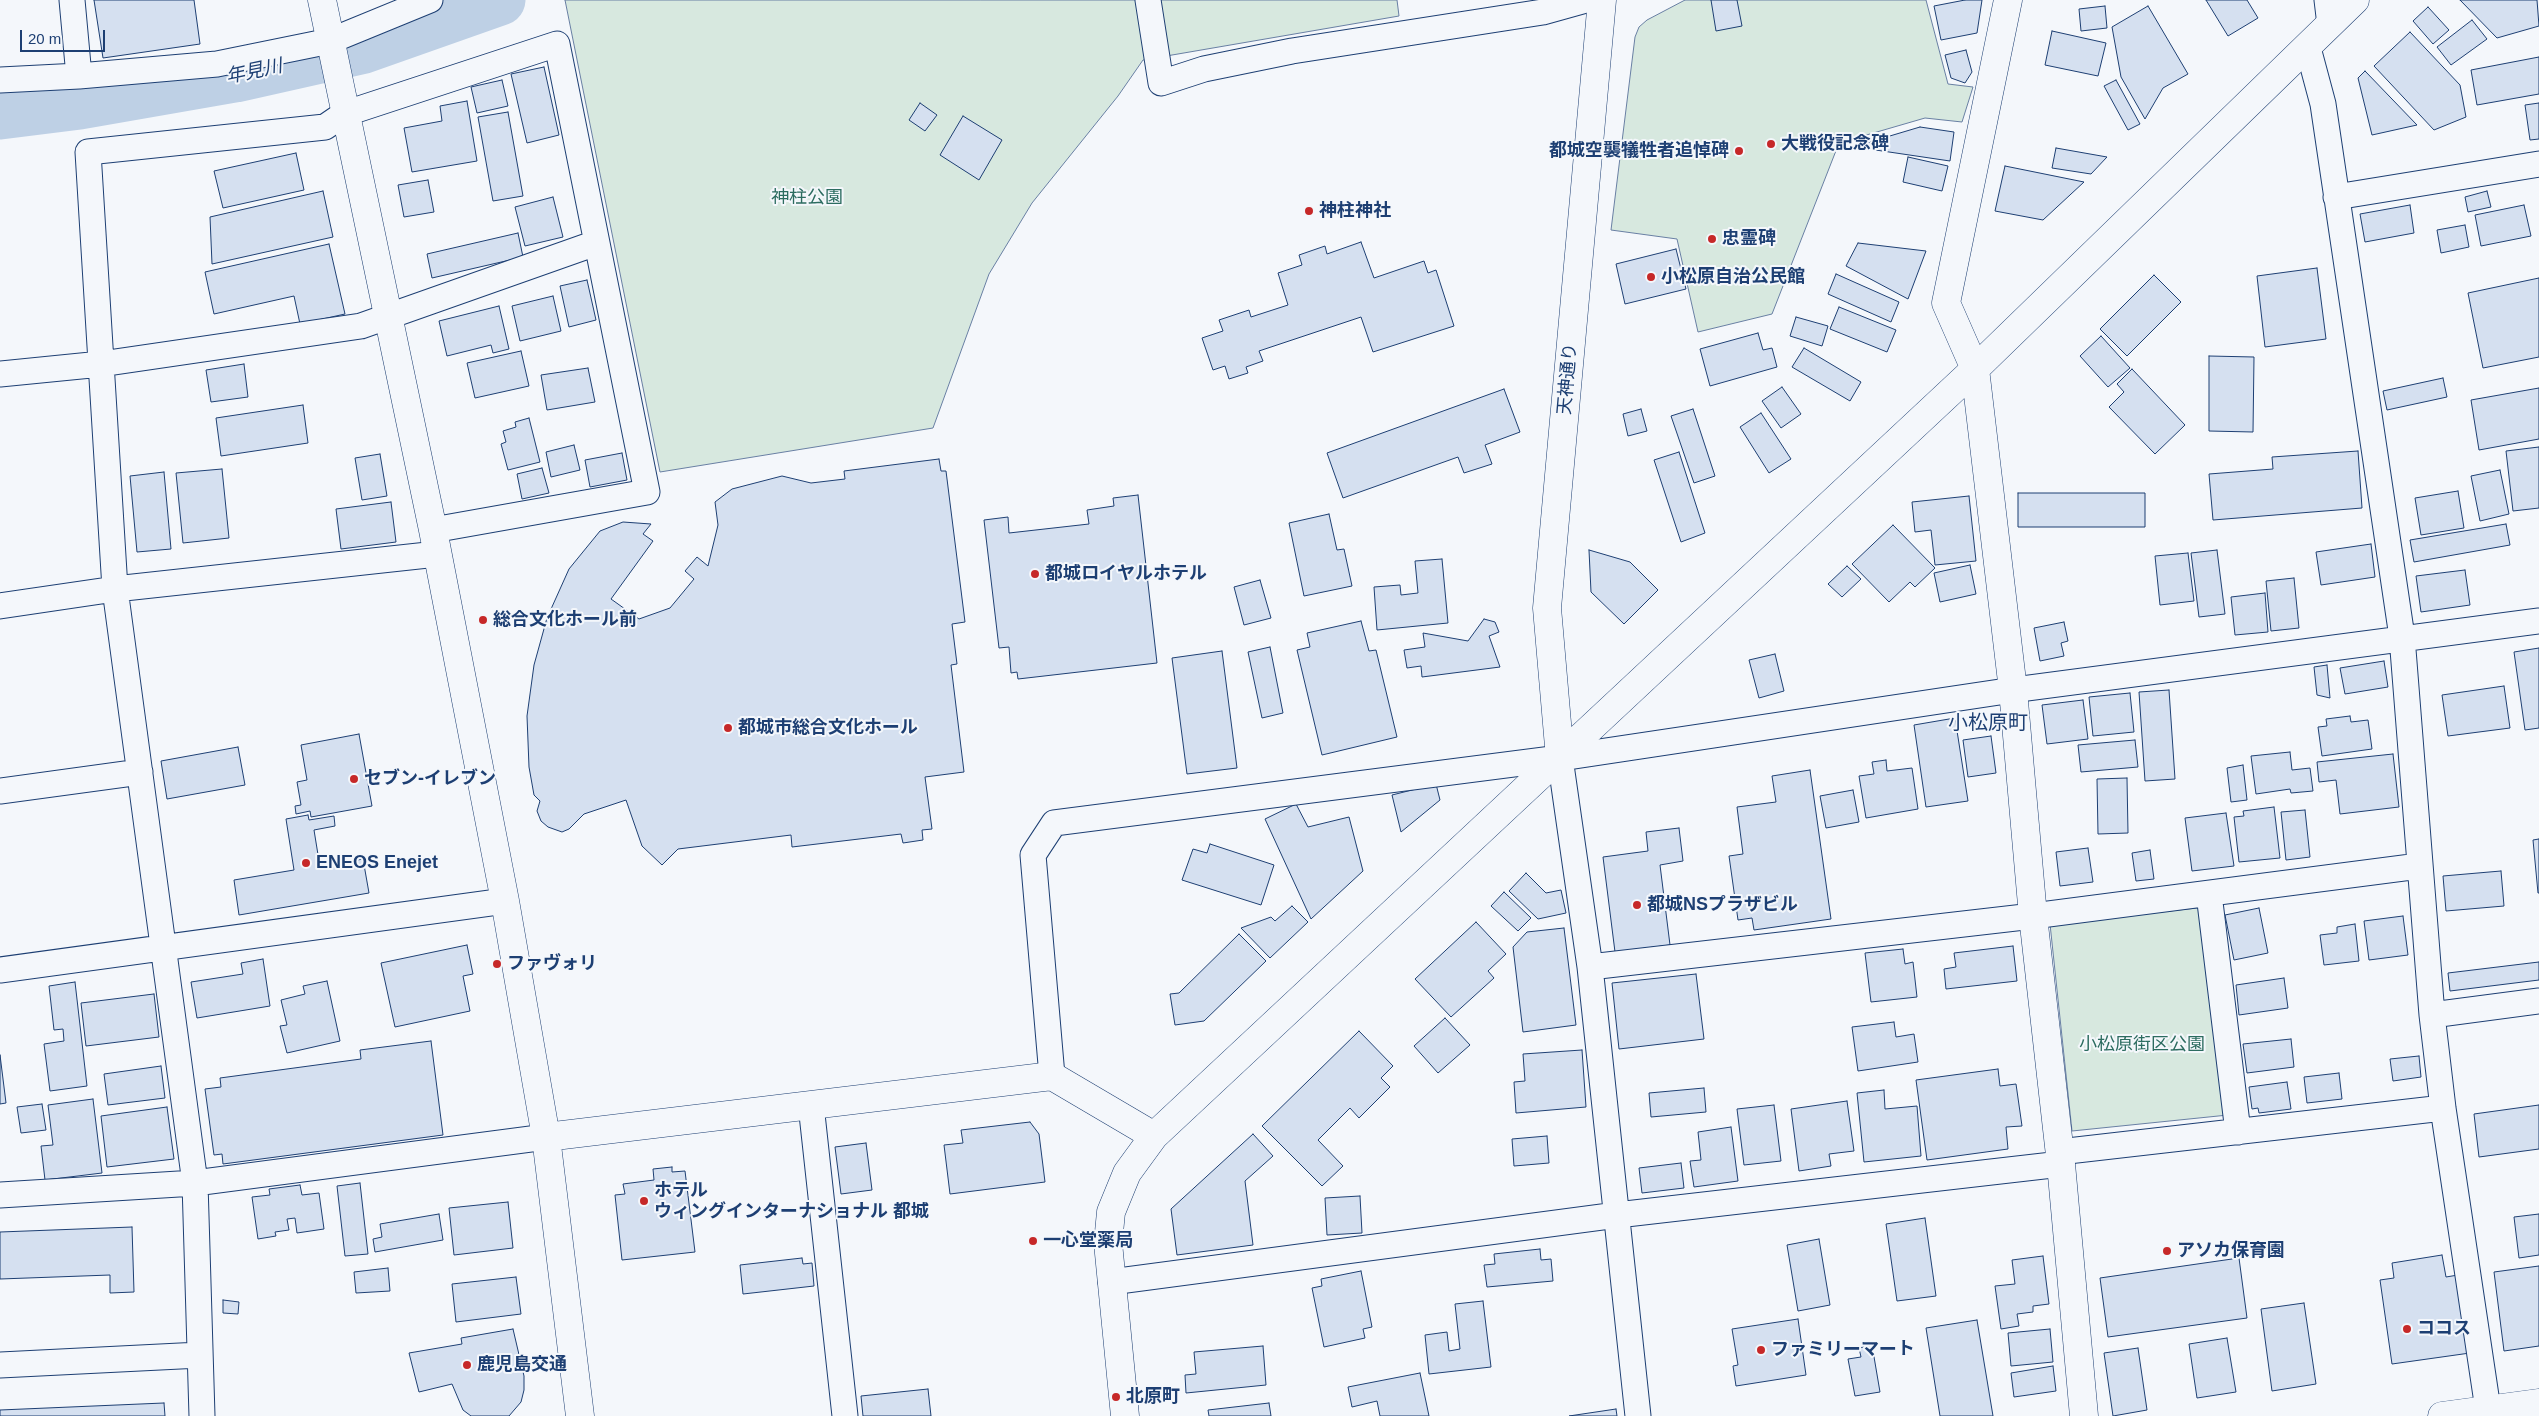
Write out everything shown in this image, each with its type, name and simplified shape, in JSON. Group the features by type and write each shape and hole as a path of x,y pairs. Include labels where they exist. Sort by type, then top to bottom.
{"main road":[{"path":"322,0 344,114 435,542 505,901 546,1137 580,1416"},
{"name":"天神通り","path":"1560,758 1547,608 1602,0"},
{"path":"2008,0 1946,303 1975,369 2013,690 2033,916 2060,1158 2084,1416"},
{"path":"1125,1416 1108,1243 1111,1212 1127,1173 1154,1136 1975,369 2308,48 2328,12 2355,0"},
{"path":"546,1137 1052,1076 1154,1136"},
{"path":"2442,1416 2489,1413 2539,1403"}],"street":[{"path":"72,0 79,76"},
{"path":"0,80 79,76 217,64 330,40 430,0"},
{"path":"1148,0 1162,83 1204,69 1292,51 1543,12 1586,0"},
{"path":"0,606 115,589 435,542 647,492 557,44 344,114 325,127 88,152 115,589 195,1183 202,1416"},
{"path":"2308,48 2323,104 2402,637 2432,1014 2443,1108 2489,1413"},
{"path":"2336,197 2539,164"},
{"path":"0,374 101,364 361,326 387,319 596,243"},
{"path":"1052,1076 1032,855 1054,823 1560,758 2013,690 2539,620"},
{"path":"1560,758 1590,967 1638,1416"},
{"path":"0,791 140,772"},
{"path":"1590,967 2033,916 2419,866"},
{"path":"2210,894 2238,1132"},
{"path":"0,970 505,901"},
{"path":"2432,1014 2539,1001"},
{"path":"811,1105 845,1416"},
{"path":"1111,1282 2060,1158 2238,1132 2443,1108"},
{"path":"0,1195 195,1183 546,1137"},
{"path":"0,1364 200,1356"}],"green space":[{"name":"神柱公園","path":"565,0 1397,0 1399,16 1143,60 1118,96 1032,203 989,274 933,428 660,472"},
{"path":"1685,0 1926,0 1948,84 1973,87 1962,122 1925,118 1839,143 1772,314 1698,332 1677,239 1611,230 1635,37 1639,27 1647,20"},
{"name":"小松原街区公園","path":"2206,907 2228,1115 2072,1131 2050,924"}],"building":[{"path":"94,0 194,0 200,44 103,58"},
{"path":"1711,0 1737,0 1742,26 1716,31"},
{"path":"1965,0 1982,0 1977,33 1941,40 1934,6"},
{"path":"2206,0 2247,0 2258,18 2228,36"},
{"path":"2460,0 2537,0 2539,26 2497,38"},
{"path":"2105,6 2107,28 2081,31 2079,9"},
{"path":"2148,6 2188,74 2163,88 2145,119 2121,77 2112,27"},
{"path":"2428,7 2449,30 2433,44 2413,21"},
{"path":"2472,20 2487,39 2451,65 2437,47"},
{"path":"2052,31 2106,43 2098,76 2045,65"},
{"path":"2410,32 2460,85 2466,117 2434,130 2374,66"},
{"path":"1966,50 1972,72 1965,83 1951,78 1945,55"},
{"path":"2539,57 2539,94 2477,105 2471,70"},
{"path":"544,67 559,135 527,143 511,74"},
{"path":"2365,71 2417,125 2372,135 2358,78"},
{"path":"502,80 508,106 477,113 471,87"},
{"path":"2116,80 2140,124 2128,130 2104,86"},
{"path":"467,101 477,161 412,172 404,128 442,121 440,106"},
{"path":"920,103 937,115 925,131 909,120"},
{"path":"2539,103 2539,139 2530,140 2525,105"},
{"path":"508,112 523,196 493,201 478,117"},
{"path":"963,116 1002,140 979,180 940,155"},
{"path":"1920,127 1954,132 1950,161 1862,148 1863,144"},
{"path":"2056,148 2107,157 2091,174 2052,168"},
{"path":"296,153 304,190 223,208 214,171"},
{"path":"1908,157 1948,166 1942,191 1903,182"},
{"path":"2005,166 2084,182 2043,220 1995,211"},
{"path":"428,180 434,212 404,217 398,185"},
{"path":"323,191 333,237 212,264 210,217"},
{"path":"2487,191 2491,207 2468,212 2465,197"},
{"path":"553,197 563,237 525,246 515,207"},
{"path":"2410,205 2414,233 2365,242 2360,214"},
{"path":"2524,205 2531,236 2481,246 2475,215"},
{"path":"2465,225 2469,247 2441,253 2437,230"},
{"path":"518,233 523,257 432,278 427,254"},
{"path":"1361,242 1374,278 1424,261 1428,273 1436,270 1454,326 1373,352 1361,317 1259,351 1263,361 1246,367 1248,373 1229,379 1225,366 1213,370 1202,338 1223,331 1219,320 1249,310 1251,317 1288,305 1278,273 1302,265 1299,255 1325,246 1327,254"},
{"path":"1858,243 1926,251 1908,299 1846,266"},
{"path":"329,244 345,314 300,324 294,296 214,314 205,272"},
{"name":"小松原自治公民館","path":"1676,249 1686,289 1625,304 1616,264"},
{"path":"2317,268 2326,339 2265,347 2257,276"},
{"path":"1836,274 1899,302 1891,322 1828,294"},
{"path":"2154,275 2181,302 2127,356 2100,329"},
{"path":"2539,278 2539,357 2483,368 2468,293"},
{"path":"587,280 596,320 569,327 560,286"},
{"path":"553,296 561,331 520,341 512,306"},
{"path":"499,306 509,349 493,353 491,345 447,356 439,321"},
{"path":"1839,307 1896,330 1887,352 1830,329"},
{"path":"1796,317 1828,326 1822,346 1790,336"},
{"path":"1758,333 1763,350 1772,348 1777,367 1710,386 1700,349"},
{"path":"2101,336 2130,368 2108,387 2080,356"},
{"path":"1804,348 1861,382 1850,401 1792,367"},
{"path":"521,351 529,386 475,398 467,363"},
{"path":"2209,356 2254,357 2253,432 2209,431"},
{"path":"244,364 248,397 211,402 206,370"},
{"path":"588,368 595,402 547,410 541,375"},
{"path":"2132,369 2185,425 2155,454 2109,407 2124,392 2117,384"},
{"path":"2443,378 2447,397 2387,410 2383,391"},
{"path":"1782,387 1801,414 1781,428 1762,401"},
{"path":"2539,388 2539,439 2479,450 2471,400"},
{"path":"1504,389 1520,432 1485,445 1492,464 1464,473 1458,457 1343,498 1327,453"},
{"path":"303,405 308,443 221,456 216,418"},
{"path":"1641,409 1647,431 1628,436 1623,414"},
{"path":"1693,409 1715,476 1694,483 1671,416"},
{"path":"1761,413 1791,459 1769,473 1740,427"},
{"path":"529,418 540,462 508,470 501,444 506,442 503,431 516,427 515,422"},
{"path":"574,445 580,470 551,477 546,452"},
{"path":"2539,447 2539,508 2513,511 2506,451"},
{"path":"2358,451 2362,508 2213,520 2209,474 2273,469 2272,457"},
{"path":"1679,452 1705,533 1681,542 1654,460"},
{"path":"622,453 627,480 590,487 585,460"},
{"path":"380,454 387,496 362,500 355,458"},
{"path":"939,459 941,471 946,471 965,622 952,624 957,664 951,665 964,772 925,777 932,829 922,830 923,840 903,843 901,834 792,847 791,835 678,849 662,865 642,846 626,800 584,814 569,829 562,832 548,827 541,821 537,811 540,801 534,795 529,767 527,716 534,665 547,618 569,569 600,531 623,522 651,524 643,534 653,541 611,599 639,619 670,608 694,579 685,571 697,557 708,566 718,525 715,502 732,489 782,476 811,483 845,479 844,471"},
{"path":"542,468 549,493 522,499 517,474"},
{"path":"222,469 229,538 183,543 176,473"},
{"path":"2500,470 2509,514 2480,521 2471,476"},
{"path":"164,472 171,549 137,552 130,476"},
{"path":"2458,491 2464,528 2421,535 2415,498"},
{"path":"2018,493 2145,493 2145,527 2018,527"},
{"path":"1138,495 1157,663 1018,679 1017,672 1011,673 1009,647 999,648 984,520 1008,517 1009,533 1089,524 1087,510 1114,506 1113,498"},
{"path":"1969,496 1976,561 1935,565 1931,530 1915,532 1912,502"},
{"path":"391,502 396,542 341,549 336,509"},
{"path":"1329,514 1337,550 1344,549 1352,586 1304,596 1289,523"},
{"path":"2506,524 2510,545 2414,562 2410,540"},
{"path":"1893,525 1935,568 1915,587 1910,582 1889,602 1852,564"},
{"path":"2371,544 2375,577 2321,585 2316,552"},
{"path":"1589,550 1630,562 1658,590 1624,624 1591,592"},
{"path":"2217,550 2225,614 2199,617 2191,553"},
{"path":"2188,553 2194,601 2160,605 2155,556"},
{"path":"1442,559 1448,623 1377,630 1374,587 1400,585 1401,595 1418,593 1415,561"},
{"path":"1970,565 1976,594 1940,602 1934,573"},
{"path":"1847,566 1861,579 1842,597 1828,584"},
{"path":"2465,570 2470,605 2421,612 2416,576"},
{"path":"2294,578 2299,628 2271,631 2266,581"},
{"path":"1260,580 1271,618 1244,625 1234,587"},
{"path":"2265,593 2268,632 2235,635 2231,597"},
{"path":"1484,619 1495,622 1499,632 1489,636 1500,667 1422,677 1421,666 1407,668 1404,650 1425,647 1423,633 1468,641"},
{"path":"1361,621 1369,651 1376,650 1397,737 1322,755 1297,650 1310,647 1307,633"},
{"path":"2064,622 2068,641 2061,643 2064,656 2040,661 2034,628"},
{"path":"1270,647 1283,713 1262,718 1248,652"},
{"path":"2539,648 2539,728 2525,730 2514,652"},
{"path":"1222,651 1237,768 1187,774 1172,658"},
{"path":"1775,654 1784,691 1759,698 1749,660"},
{"path":"2384,661 2388,687 2345,694 2340,668"},
{"path":"2327,665 2330,698 2317,695 2314,667"},
{"path":"2504,686 2510,728 2448,736 2442,695"},
{"path":"2169,690 2175,779 2145,781 2139,692"},
{"path":"2130,693 2134,732 2093,736 2089,697"},
{"path":"2083,700 2088,739 2047,744 2042,705"},
{"path":"2350,716 2351,722 2368,720 2372,749 2322,756 2318,727 2327,726 2326,719"},
{"path":"1955,718 1968,801 1926,807 1914,725"},
{"path":"359,734 372,806 311,817 310,811 296,814 295,806 301,805 297,782 307,780 301,745"},
{"path":"1991,736 1996,773 1968,777 1963,740"},
{"path":"2135,740 2138,767 2081,772 2078,745"},
{"path":"238,747 245,785 167,799 161,761"},
{"path":"2290,752 2292,770 2310,768 2313,791 2291,793 2290,789 2256,794 2251,756"},
{"path":"2393,754 2399,807 2340,814 2336,780 2319,782 2317,762"},
{"path":"1886,760 1887,771 1912,768 1918,809 1866,818 1859,776 1874,774 1872,762"},
{"path":"2243,765 2247,800 2231,802 2227,768"},
{"path":"1810,770 1831,919 1754,930 1752,918 1738,920 1729,856 1743,854 1737,807 1776,802 1772,776"},
{"path":"2127,778 2128,833 2098,834 2097,779"},
{"path":"1436,784 1440,800 1401,832 1392,795"},
{"path":"1853,790 1859,822 1826,828 1820,796"},
{"path":"1296,804 1308,827 1349,817 1363,871 1311,919 1265,819"},
{"path":"2274,807 2280,858 2239,862 2234,817 2244,816 2243,811"},
{"path":"2305,810 2310,857 2286,860 2281,812"},
{"path":"2226,813 2234,866 2192,871 2185,818"},
{"name":"ENEOS Enejet","path":"308,815 309,820 334,816 335,826 314,830 320,867 363,859 369,893 239,915 234,880 294,870 286,819"},
{"name":"都城NSプラザビル","path":"1679,828 1683,861 1660,865 1670,945 1615,952 1603,857 1648,851 1646,832"},
{"path":"2539,839 2539,893 2538,893 2533,840"},
{"path":"1210,844 1274,865 1261,905 1182,880 1193,849 1207,853"},
{"path":"2088,848 2093,882 2060,886 2056,852"},
{"path":"2150,850 2154,879 2136,881 2132,853"},
{"path":"2501,871 2504,906 2446,911 2443,876"},
{"path":"1526,873 1546,893 1561,890 1566,913 1538,919 1509,891"},
{"path":"1504,892 1531,918 1518,931 1491,906"},
{"path":"1292,906 1308,922 1270,958 1241,928 1271,917 1275,921"},
{"path":"2259,908 2268,953 2234,960 2225,915"},
{"path":"2403,916 2408,955 2369,960 2364,921"},
{"path":"1476,922 1506,954 1488,971 1494,978 1451,1017 1415,979"},
{"path":"2355,924 2359,961 2324,965 2320,935 2337,933 2337,927"},
{"path":"1564,928 1576,1025 1523,1032 1513,947 1527,932"},
{"path":"1239,934 1266,961 1204,1021 1175,1025 1170,994 1179,993"},
{"path":"467,945 473,974 463,976 470,1011 395,1027 381,963"},
{"path":"2013,946 2017,981 1946,989 1944,969 1956,967 1954,953"},
{"path":"1903,949 1905,964 1913,962 1917,997 1871,1002 1865,953"},
{"path":"263,959 270,1006 197,1018 191,982 243,974 241,963"},
{"path":"2539,962 2539,980 2450,991 2448,973"},
{"path":"1696,974 1704,1039 1619,1049 1612,983"},
{"path":"2284,978 2288,1008 2239,1015 2236,985"},
{"path":"327,981 340,1041 287,1053 280,1026 287,1025 281,1000 305,994 303,986"},
{"path":"75,982 87,1086 50,1091 44,1044 64,1041 63,1029 54,1030 49,986"},
{"path":"154,994 159,1037 86,1046 81,1003"},
{"path":"1445,1018 1470,1045 1438,1073 1414,1046"},
{"path":"1894,1022 1896,1037 1914,1034 1918,1062 1858,1071 1852,1027"},
{"path":"1359,1031 1393,1066 1381,1078 1390,1087 1359,1118 1350,1108 1318,1140 1343,1166 1322,1186 1262,1126"},
{"path":"2291,1039 2294,1067 2247,1073 2243,1044"},
{"path":"431,1041 443,1135 223,1164 222,1154 214,1155 205,1089 221,1087 220,1078 361,1059 360,1050"},
{"path":"1582,1050 1586,1107 1516,1113 1514,1082 1525,1081 1523,1054"},
{"path":"0,1055 6,1103 0,1104"},
{"path":"2419,1056 2421,1077 2393,1081 2390,1059"},
{"path":"161,1066 165,1098 108,1105 104,1074"},
{"path":"1998,1069 2000,1086 2016,1084 2022,1126 2006,1127 2008,1149 1927,1160 1916,1080"},
{"path":"2339,1073 2342,1099 2307,1103 2304,1077"},
{"path":"2287,1082 2291,1109 2259,1113 2258,1108 2252,1109 2249,1087"},
{"path":"1704,1088 1706,1112 1651,1117 1649,1093"},
{"path":"1884,1090 1885,1109 1917,1106 1921,1156 1864,1162 1857,1093"},
{"path":"93,1099 102,1173 45,1180 41,1146 53,1145 48,1105"},
{"path":"1847,1101 1854,1151 1829,1154 1831,1166 1799,1171 1791,1109"},
{"path":"42,1104 46,1130 21,1133 17,1107"},
{"path":"1774,1105 1781,1161 1744,1165 1737,1109"},
{"path":"2539,1105 2539,1149 2479,1157 2474,1114"},
{"path":"167,1107 174,1159 107,1167 101,1116"},
{"path":"1030,1122 1039,1134 1045,1182 950,1194 944,1145 963,1143 961,1130"},
{"path":"1731,1127 1738,1181 1694,1187 1690,1161 1701,1160 1698,1132"},
{"path":"1253,1134 1273,1156 1245,1181 1253,1245 1177,1255 1171,1209"},
{"path":"1547,1136 1549,1163 1514,1166 1512,1139"},
{"path":"866,1143 872,1190 841,1194 835,1147"},
{"path":"1681,1163 1684,1188 1642,1193 1639,1168"},
{"path":"672,1167 672,1172 685,1171 695,1252 622,1260 615,1195 625,1194 623,1184 654,1180 653,1169"},
{"path":"360,1183 368,1254 345,1256 337,1186"},
{"path":"300,1185 302,1195 319,1193 324,1229 297,1233 295,1218 287,1219 289,1230 275,1232 276,1236 258,1239 252,1197 270,1195 269,1189"},
{"path":"1360,1196 1362,1233 1327,1235 1325,1198"},
{"path":"508,1202 513,1248 454,1255 449,1208"},
{"path":"439,1214 443,1240 375,1252 373,1239 382,1237 380,1224"},
{"path":"2539,1214 2539,1255 2519,1258 2514,1217"},
{"path":"1925,1218 1936,1296 1897,1301 1886,1224"},
{"path":"132,1227 134,1292 110,1293 110,1275 0,1279 0,1232"},
{"path":"1819,1239 1830,1305 1798,1311 1787,1245"},
{"path":"1540,1249 1541,1260 1551,1259 1553,1281 1487,1287 1484,1265 1495,1264 1494,1254"},
{"path":"2442,1255 2446,1277 2458,1275 2470,1353 2392,1364 2380,1280 2394,1278 2392,1263"},
{"path":"2043,1256 2049,1304 2033,1306 2033,1312 2017,1314 2019,1326 2001,1329 1995,1286 2015,1284 2012,1260"},
{"path":"802,1258 803,1264 812,1263 814,1286 743,1294 740,1265"},
{"path":"2239,1258 2247,1318 2108,1337 2100,1278"},
{"path":"2539,1266 2539,1346 2504,1351 2494,1272"},
{"path":"388,1268 390,1291 356,1293 354,1272"},
{"path":"1361,1271 1372,1327 1363,1329 1365,1338 1324,1347 1312,1288 1322,1286 1321,1279"},
{"path":"516,1277 521,1314 456,1322 452,1284"},
{"path":"223,1300 239,1302 238,1314 223,1313"},
{"path":"1483,1301 1491,1367 1429,1374 1425,1335 1447,1332 1449,1351 1460,1349 1455,1304"},
{"path":"2304,1303 2316,1384 2272,1391 2261,1309"},
{"path":"1798,1319 1806,1375 1736,1386 1733,1366 1738,1365 1732,1329"},
{"path":"1977,1320 1993,1416 1940,1416 1926,1328"},
{"name":"鹿児島交通","path":"513,1329 524,1376 524,1390 521,1402 509,1416 471,1416 463,1410 452,1384 419,1392 409,1353 462,1344 461,1338"},
{"path":"2050,1329 2053,1362 2011,1366 2008,1333"},
{"path":"2227,1338 2236,1392 2197,1398 2189,1344"},
{"path":"1872,1345 1880,1392 1855,1396 1848,1359 1861,1357 1859,1348"},
{"path":"1263,1346 1266,1385 1186,1393 1185,1375 1196,1374 1194,1352"},
{"path":"2138,1348 2147,1410 2113,1416 2104,1353"},
{"path":"2053,1366 2056,1391 2014,1397 2011,1373"},
{"path":"1420,1373 1429,1416 1380,1416 1377,1401 1352,1407 1348,1387"},
{"path":"928,1389 931,1416 863,1416 861,1396"},
{"path":"164,1403 165,1416 0,1416 0,1410"},
{"path":"1269,1403 1271,1416 1209,1416 1208,1410"},
{"path":"1616,1409 1617,1416 1569,1416"}],"waterway":[{"name":"年見川","path":"0,114 80,104 235,77 364,48 500,0"}],"place":[{"name":"大戦役記念碑","path":"1771,144"},
{"name":"都城空襲犠牲者追悼碑","path":"1739,151"},
{"name":"神柱神社","path":"1309,211"},
{"name":"忠霊碑","path":"1712,239"},
{"name":"小松原自治公民館","path":"1651,277"},
{"name":"都城ロイヤルホテル","path":"1035,574"},
{"name":"総合文化ホール前","path":"483,620"},
{"name":"都城市総合文化ホール","path":"728,728"},
{"name":"セブン-イレブン","path":"354,779"},
{"name":"ENEOS Enejet","path":"306,863"},
{"name":"都城NSプラザビル","path":"1637,905"},
{"name":"ファヴォリ","path":"497,964"},
{"name":"ホテル ウィングインターナショナル 都城","path":"644,1201"},
{"name":"一心堂薬局","path":"1033,1241"},
{"name":"アソカ保育園","path":"2167,1251"},
{"name":"ココス","path":"2407,1329"},
{"name":"ファミリーマート","path":"1761,1350"},
{"name":"鹿児島交通","path":"467,1365"},
{"name":"北原町","path":"1116,1397"}],"district":[{"name":"小松原町","path":"1988,723"}]}
